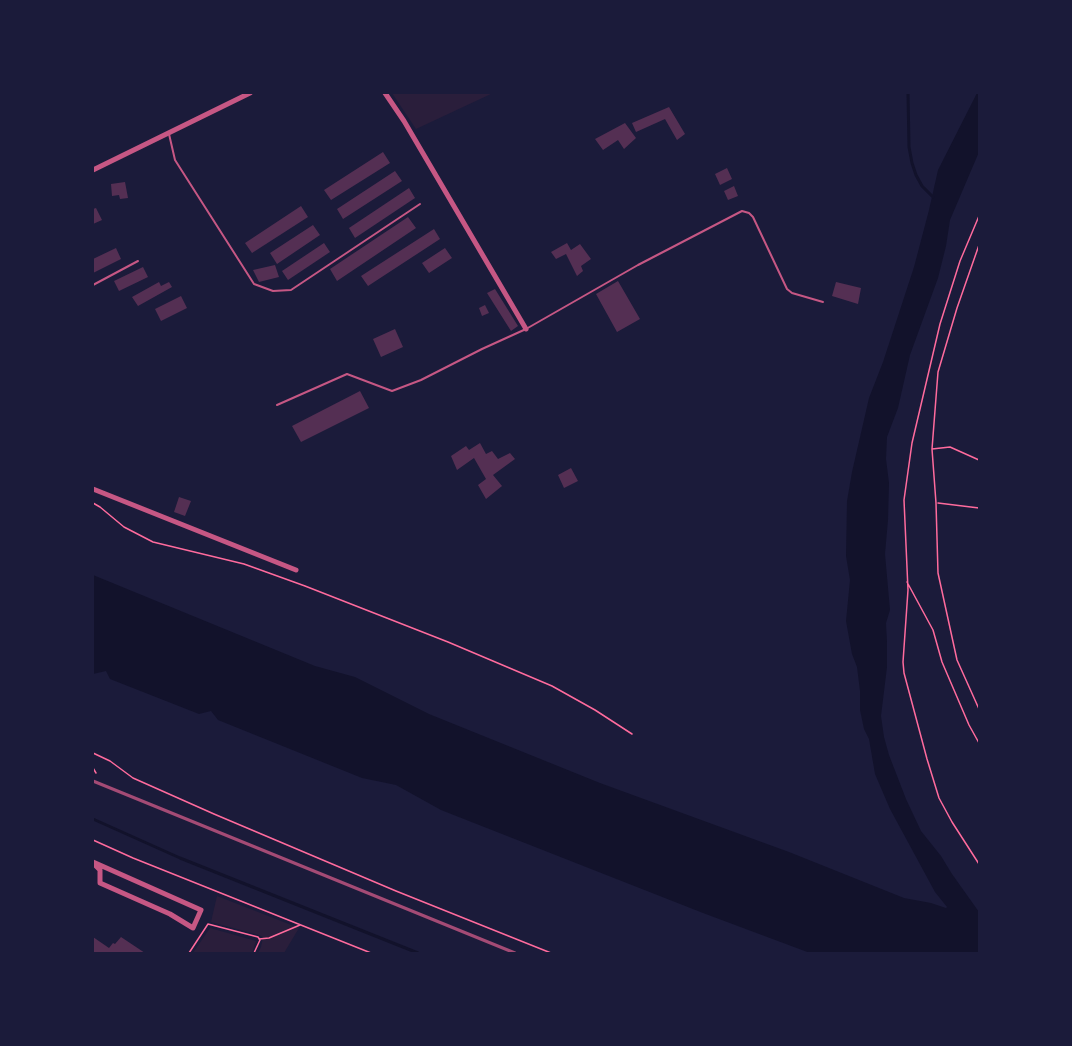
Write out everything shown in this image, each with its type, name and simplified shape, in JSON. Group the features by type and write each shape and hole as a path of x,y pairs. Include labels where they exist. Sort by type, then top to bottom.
{"street":[{"path":"93,170 250,93"},
{"path":"385,93 404,121 526,329"},
{"path":"93,489 296,570"},
{"path":"93,862 201,910 193,928 170,914 100,883 100,870 93,862"}],"lane":[{"path":"169,134 175,160 254,284 273,291 291,290 420,204"},
{"path":"277,405 347,374 392,391 421,380 526,329 638,265 742,211 753,217 787,289 792,293 823,302"},
{"path":"93,285 138,261"}],"path":[{"path":"979,216 960,261 940,324 912,443 904,500 907,581 903,662 939,798 979,864"},
{"path":"979,245 938,372 932,449 938,573 957,660 979,709"},
{"path":"932,449 950,447 979,460"},
{"path":"936,503 979,508"},
{"path":"93,504 153,543 244,564 448,642 552,686 632,734"},
{"path":"907,581 933,630 942,662 979,743"},
{"path":"93,753 110,761 132,778 214,814 396,891 552,953"},
{"path":"93,768 96,772"},
{"path":"93,840 132,858 371,953"},
{"path":"189,953 208,924 260,939 269,938 301,925"},
{"path":"254,953 260,939"}],"shaded area":[{"path":"392,93 493,93 416,129"},
{"path":"979,93 979,152 950,220 938,278 910,355 898,408 887,437 886,459 889,483 885,554 890,610 886,623 887,667 881,716 889,755 921,831 979,912 979,953 810,953 441,810 396,785 362,778 218,720 211,711 199,714 110,679 106,671 93,674 93,575 315,666 355,677 429,714 600,783 789,852 904,898 946,908 890,809 875,774 869,739 864,729 860,710 857,667 852,654 846,621 850,580 846,556 847,501 869,398 914,267 938,170"},
{"path":"217,896 299,928 284,953 258,953 263,937 211,922"},
{"path":"210,928 256,941 252,953 193,953"}],"building":[{"path":"669,107 685,134 677,140 665,119 636,132 632,123"},
{"path":"625,123 636,138 624,149 618,140 603,150 595,139"},
{"path":"383,152 390,163 331,200 324,190"},
{"path":"727,168 732,179 720,185 715,174"},
{"path":"395,171 402,181 343,219 337,209"},
{"path":"125,182 128,198 120,199 119,195 112,196 111,184"},
{"path":"734,186 738,196 728,200 724,191"},
{"path":"409,188 415,198 355,238 349,228"},
{"path":"301,206 308,217 252,253 245,243"},
{"path":"96,208 102,220 93,224 93,209"},
{"path":"408,217 416,228 337,281 330,269"},
{"path":"313,225 320,235 277,264 270,253"},
{"path":"434,229 440,239 368,286 361,276"},
{"path":"324,243 330,252 288,280 282,271"},
{"path":"567,243 571,250 580,244 591,259 581,266 583,271 577,276 566,254 556,259 551,252"},
{"path":"116,248 121,259 93,273 93,259"},
{"path":"445,248 452,258 429,273 422,263"},
{"path":"275,265 279,277 259,282 253,270"},
{"path":"143,267 148,277 119,291 114,281"},
{"path":"618,281 640,319 617,332 596,294"},
{"path":"159,282 161,286 169,282 172,287 138,306 132,297"},
{"path":"836,282 861,288 858,304 832,296"},
{"path":"495,289 518,326 511,331 487,293"},
{"path":"181,296 187,308 161,321 155,309"},
{"path":"485,305 489,313 482,316 479,308"},
{"path":"395,329 403,347 381,357 373,339"},
{"path":"360,391 369,408 301,442 292,426"},
{"path":"480,443 486,454 492,451 498,459 510,453 515,459 493,475 502,486 486,499 478,485 486,479 474,458 457,470 451,456 466,446 469,450"},
{"path":"571,468 578,481 564,488 558,475"},
{"path":"179,497 191,501 185,516 174,512"},
{"path":"93,937 109,948 121,937 145,953 93,953"}],"waterway":[{"path":"908,93 909,147 912,163 922,186 933,197"},
{"path":"93,819 180,858 418,953"}],"railway":[{"path":"93,781 515,953"}]}
